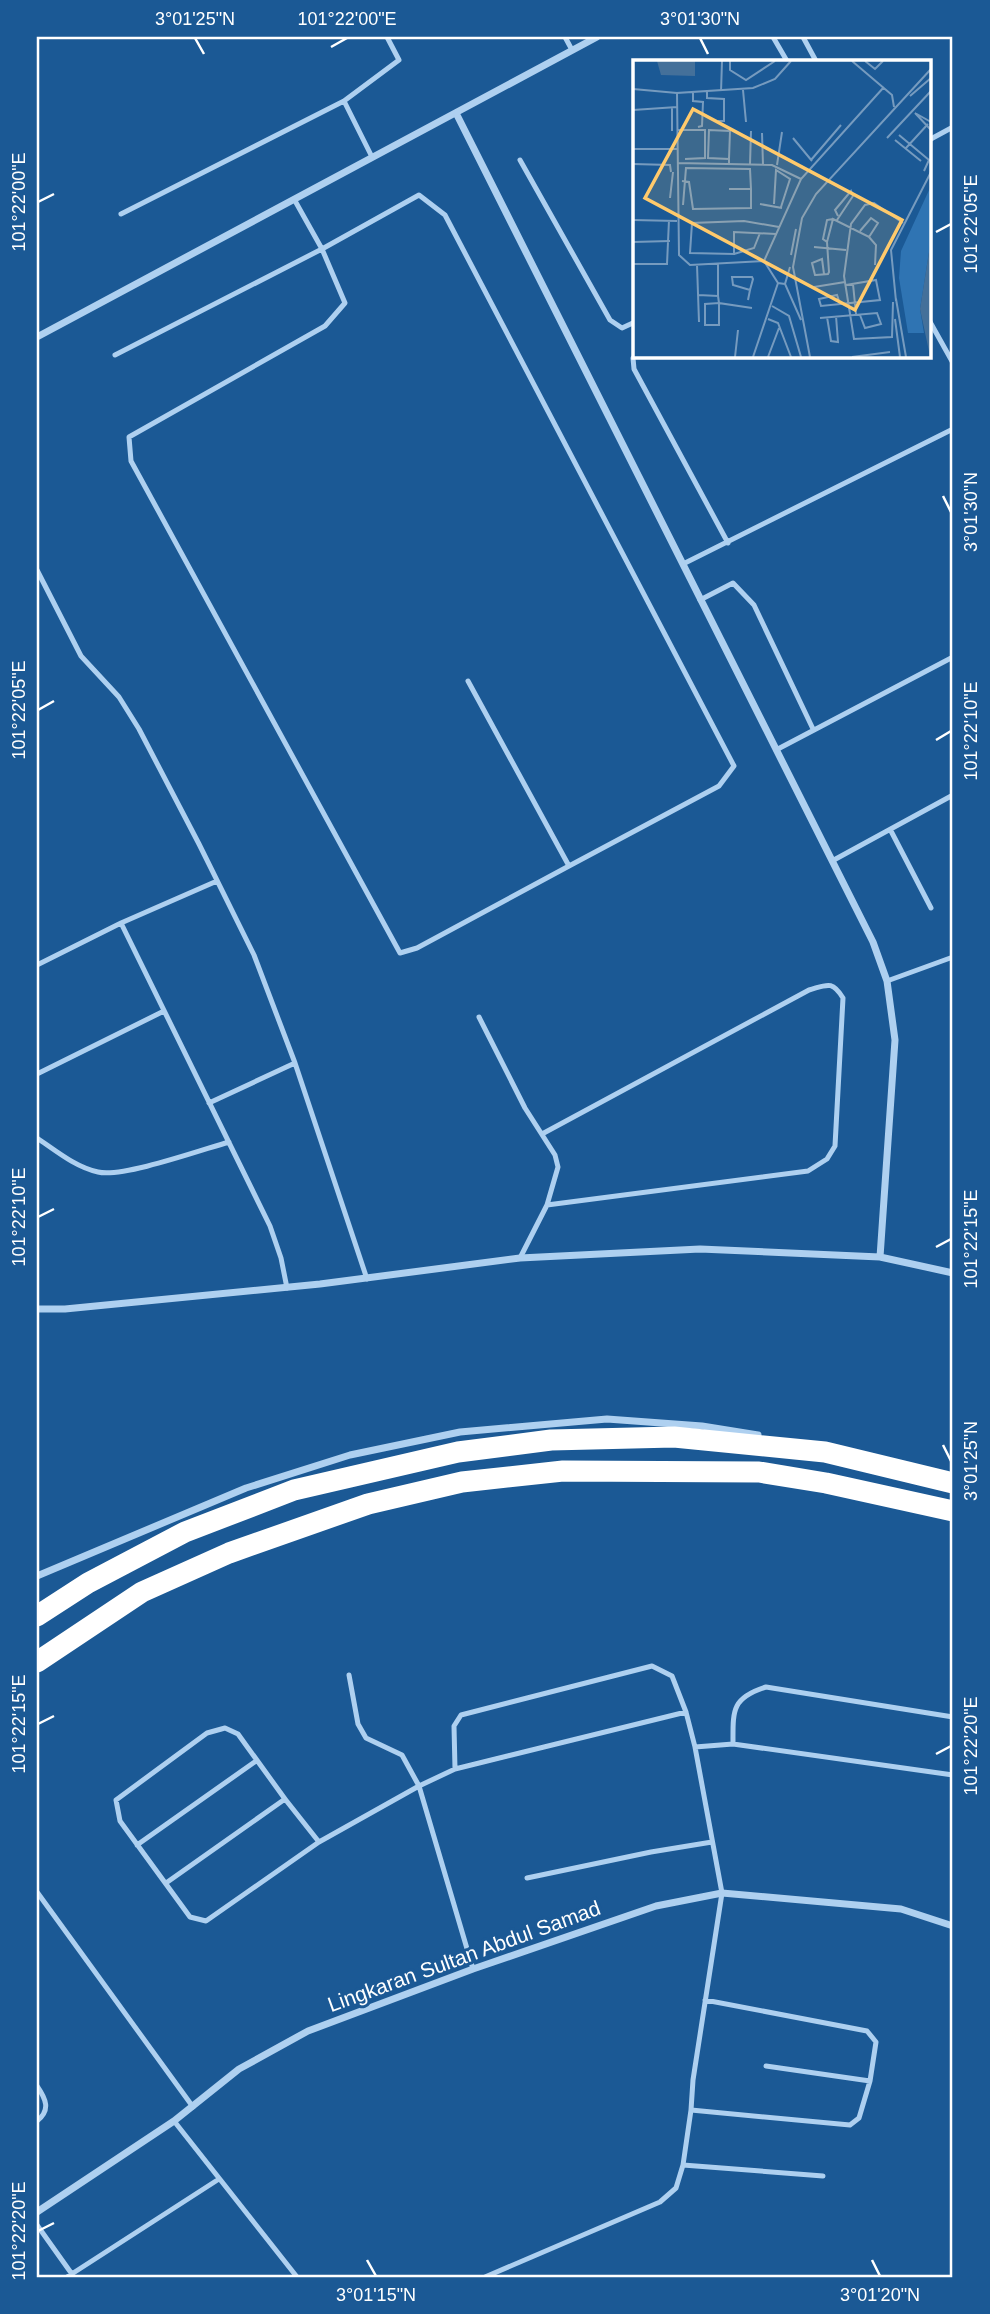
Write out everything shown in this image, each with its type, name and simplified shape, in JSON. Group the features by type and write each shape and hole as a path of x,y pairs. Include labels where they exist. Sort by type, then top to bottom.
{"highway":[{"path":"37,1616 88,1584 185,1532 294,1490 458,1452 551,1440 674,1437 825,1452 953,1483"},
{"path":"37,1662 142,1592 229,1553 368,1504 462,1482 563,1471 759,1472 827,1483 953,1511"}],"street":[{"path":"37,337 597,37"},
{"path":"456,113 873,942 887,981 895,1040 880,1257"},
{"path":"37,1309 65,1309 287,1288 520,1258 700,1249 880,1257 953,1273"},
{"path":"37,1576 246,1488 350,1455 460,1432 607,1419 702,1426 770,1437 825,1452"},
{"name":"Lingkaran Sultan Abdul Samad","path":"37,2212 174,2121 239,2069 308,2031 473,1969 656,1906 722,1893 901,1909 953,1926"}],"lane":[{"path":"121,214 344,102 399,60 387,37"},
{"path":"565,37 572,50"},
{"path":"773,37 786,60"},
{"path":"803,37 815,60"},
{"path":"344,102 372,157"},
{"path":"930,139 953,127"},
{"path":"520,160 610,320 622,328 633,322"},
{"path":"115,355 322,249 419,195 445,215 734,766 719,786 417,948 400,953 131,461 129,437 325,326 345,303 322,249 294,199"},
{"path":"930,322 953,363"},
{"path":"635,357 634,369 728,543"},
{"path":"683,564 953,429"},
{"path":"37,570 81,656 119,696 139,729 254,956 295,1063 367,1279"},
{"path":"700,600 733,583 754,605 813,729"},
{"path":"776,750 953,657"},
{"path":"468,681 569,866"},
{"path":"832,861 953,795"},
{"path":"891,831 931,908"},
{"path":"37,965 121,923 217,881"},
{"path":"121,923 270,1226 281,1258 287,1288"},
{"path":"887,981 953,957"},
{"path":"542,1134 809,990 828,984 836,988 843,999 835,1146 827,1159 808,1171 547,1205"},
{"path":"37,1074 164,1011"},
{"path":"479,1017 524,1108 555,1155 558,1167 547,1205 520,1258"},
{"path":"208,1102 295,1063"},
{"path":"37,1138 75,1163 99,1173 120,1172 229,1142"},
{"path":"455,1769 454,1726 461,1715 652,1666 672,1676 686,1712 722,1893 683,2165 676,2188 660,2202 485,2277"},
{"path":"349,1675 358,1724 366,1738 402,1755 419,1786 473,1969"},
{"path":"733,1745 733,1713 746,1693 766,1687 953,1717"},
{"path":"319,1842 238,1734 225,1728 207,1733 116,1800 120,1821 190,1917 206,1921 319,1842 455,1769 686,1712"},
{"path":"695,1747 733,1745 953,1775"},
{"path":"137,1845 256,1761"},
{"path":"166,1883 285,1799"},
{"path":"527,1878 712,1842"},
{"path":"37,1892 193,2107"},
{"path":"691,2110 850,2125 859,2118 870,2081 876,2042 867,2031 705,2000"},
{"path":"766,2066 870,2081"},
{"path":"37,2086 47,2107 37,2121"},
{"path":"174,2121 297,2277"},
{"path":"683,2165 823,2176"},
{"path":"37,2225 72,2276 219,2179"}]}
